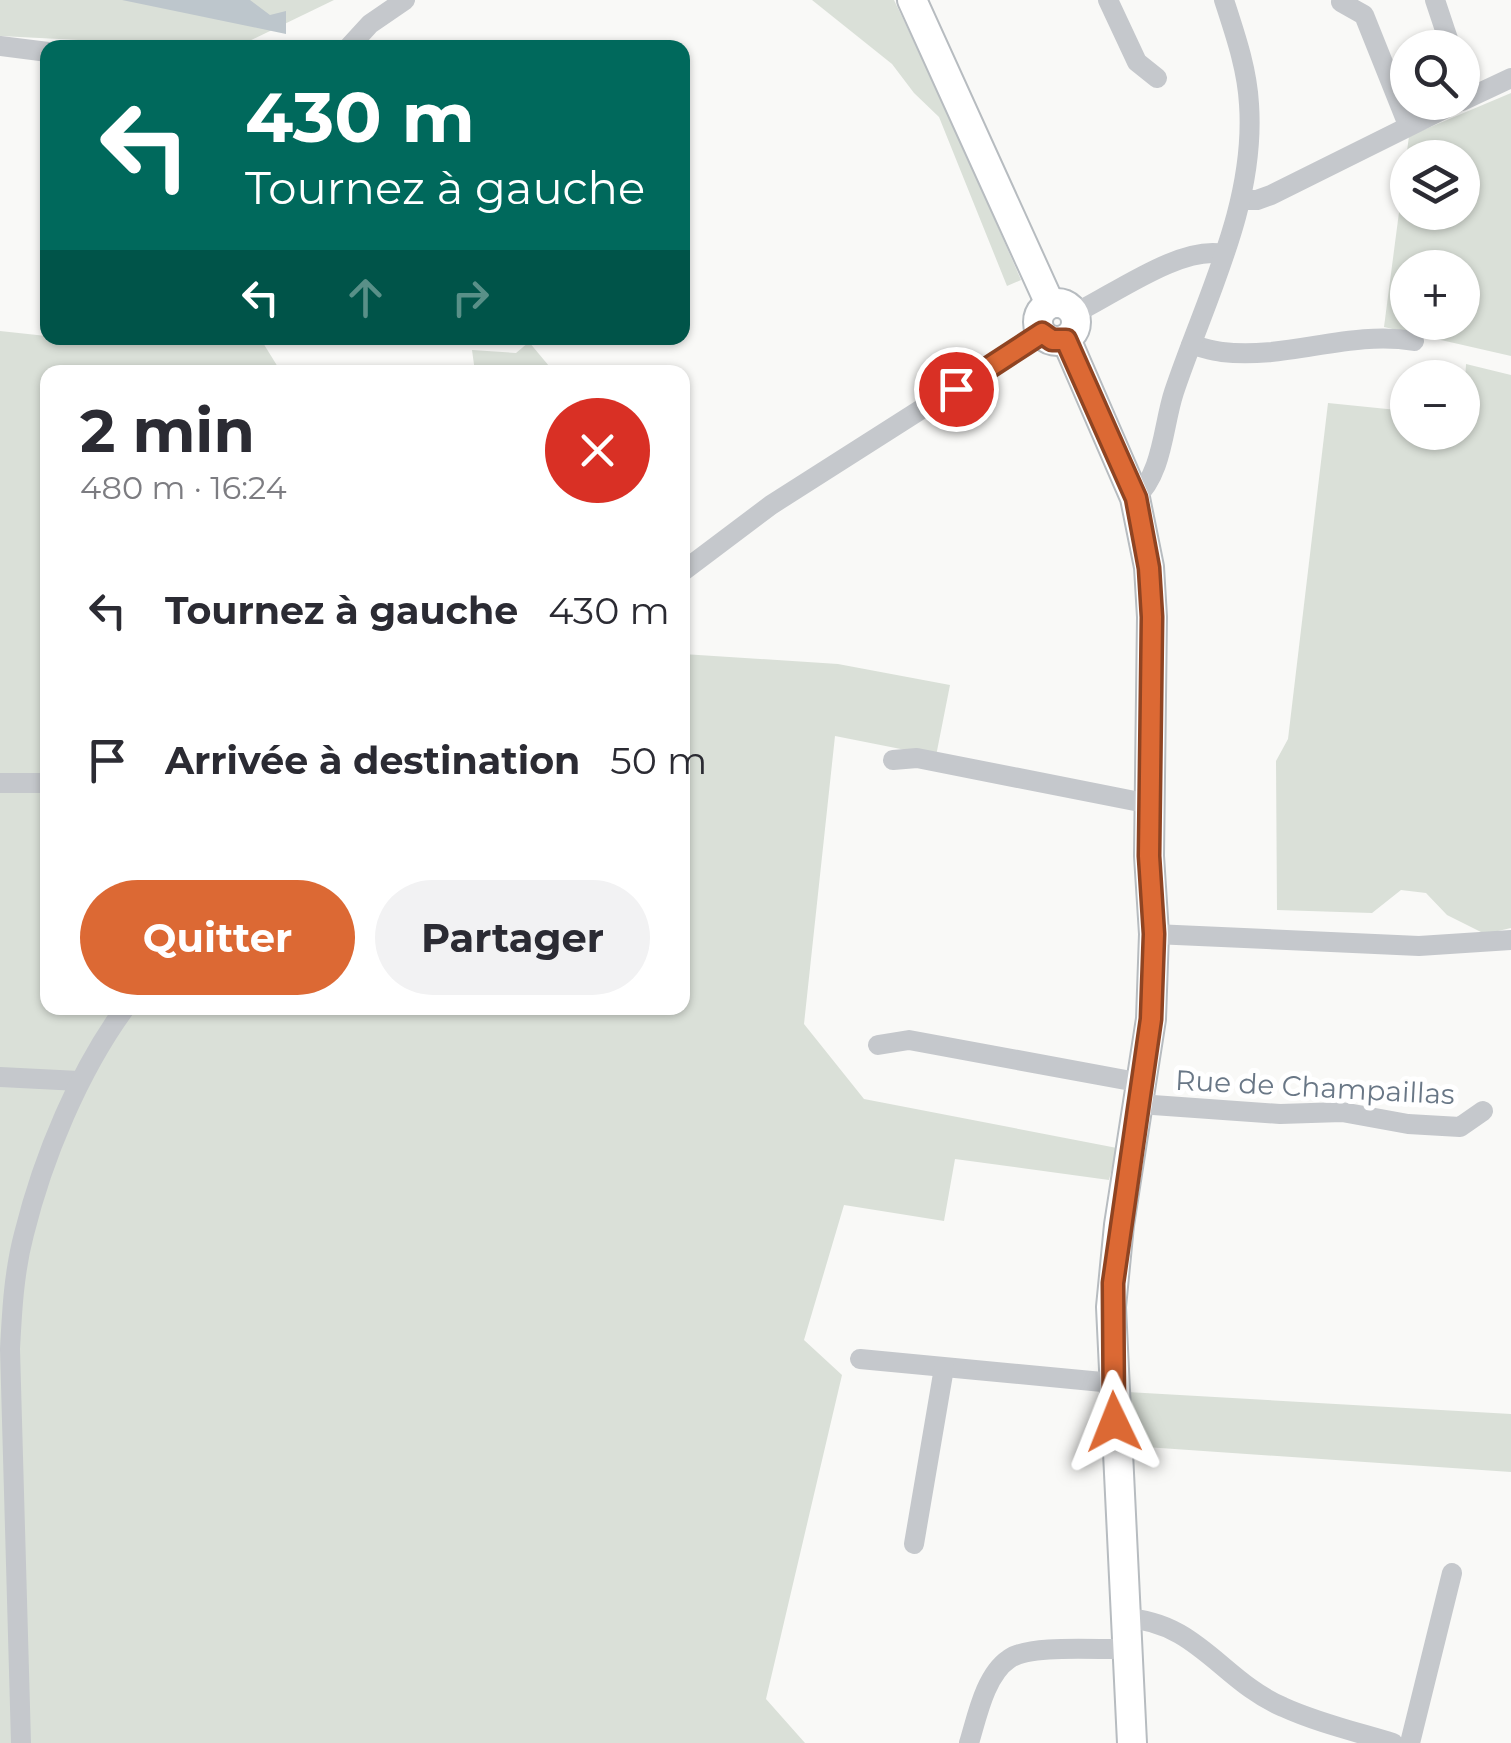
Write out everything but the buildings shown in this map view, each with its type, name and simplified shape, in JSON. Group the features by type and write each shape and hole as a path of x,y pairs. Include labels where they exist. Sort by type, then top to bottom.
{"main road":[{"path":"912,0 1136,498 1144,533 1151,600 1151,1019 1111,1307 1132,1743"}],"street":[{"path":"355,40 370,24 405,0"},
{"path":"1108,0 1137,62 1157,78"},
{"path":"1136,498 1154,470 1166,414 1241,200 1248,162 1250,102 1224,0"},
{"path":"1435,0 1445,30"},
{"path":"1340,2 1364,14 1408,126"},
{"path":"0,46 40,51"},
{"path":"1480,90 1511,78"},
{"path":"1241,200 1271,195 1419,120"},
{"path":"690,566 771,505 1058,322 1187,258 1200,253 1223,254"},
{"path":"1192,344 1220,352 1247,353 1372,337 1414,342"},
{"path":"893,760 916,758 1150,804"},
{"path":"0,783 40,783"},
{"path":"1154,934 1432,946 1511,940"},
{"path":"21,1743 9,1656 10,1349 14,1284 30,1213 79,1082 119,1015"},
{"name":"Rue de Champaillas","path":"878,1045 909,1040 1141,1093 1280,1114 1342,1112 1408,1124 1460,1127 1484,1111"},
{"path":"0,1078 79,1082"},
{"path":"860,1359 1112,1383"},
{"path":"914,1544 944,1368"},
{"path":"1410,1743 1452,1573"},
{"path":"1124,1618 1172,1628 1281,1706 1393,1743"},
{"path":"969,1743 982,1701 1010,1657 1042,1650 1125,1649"}],"shaded area":[{"path":"0,0 334,0 252,40 0,36"},
{"path":"122,0 250,0 270,15 286,11 286,34"},
{"path":"812,0 894,0 1021,280 1007,286 939,117 892,64"},
{"path":"1511,93 1511,356 1441,340 1480,340 1480,250 1394,250 1397,230 1480,230 1480,140 1408,140 1409,136 1447,120 1480,120 1480,106"},
{"path":"1390,281 1390,328 1384,327"},
{"path":"0,331 40,335 40,345 264,345 277,365 40,365 40,1015 690,1015 690,654 838,664 950,685 936,756 835,736 804,1024 864,1099 1117,1148 1109,1180 955,1159 944,1221 844,1205 804,1340 842,1375 766,1699 805,1743 0,1743"},
{"path":"532,345 548,365 474,365 472,350 516,353"},
{"path":"1480,367 1511,375 1511,928 1485,934 1447,915 1426,893 1401,890 1372,913 1277,910 1276,761 1288,739 1328,403 1390,409 1390,450 1480,450"},
{"path":"1127,1392 1511,1414 1511,1472 1131,1446"}],"route":[{"path":"956,389 1042,333 1052,340 1066,340 1124,468 1144,533 1152,617 1149,856 1154,934 1151,1019 1111,1307 1114,1422"}]}
